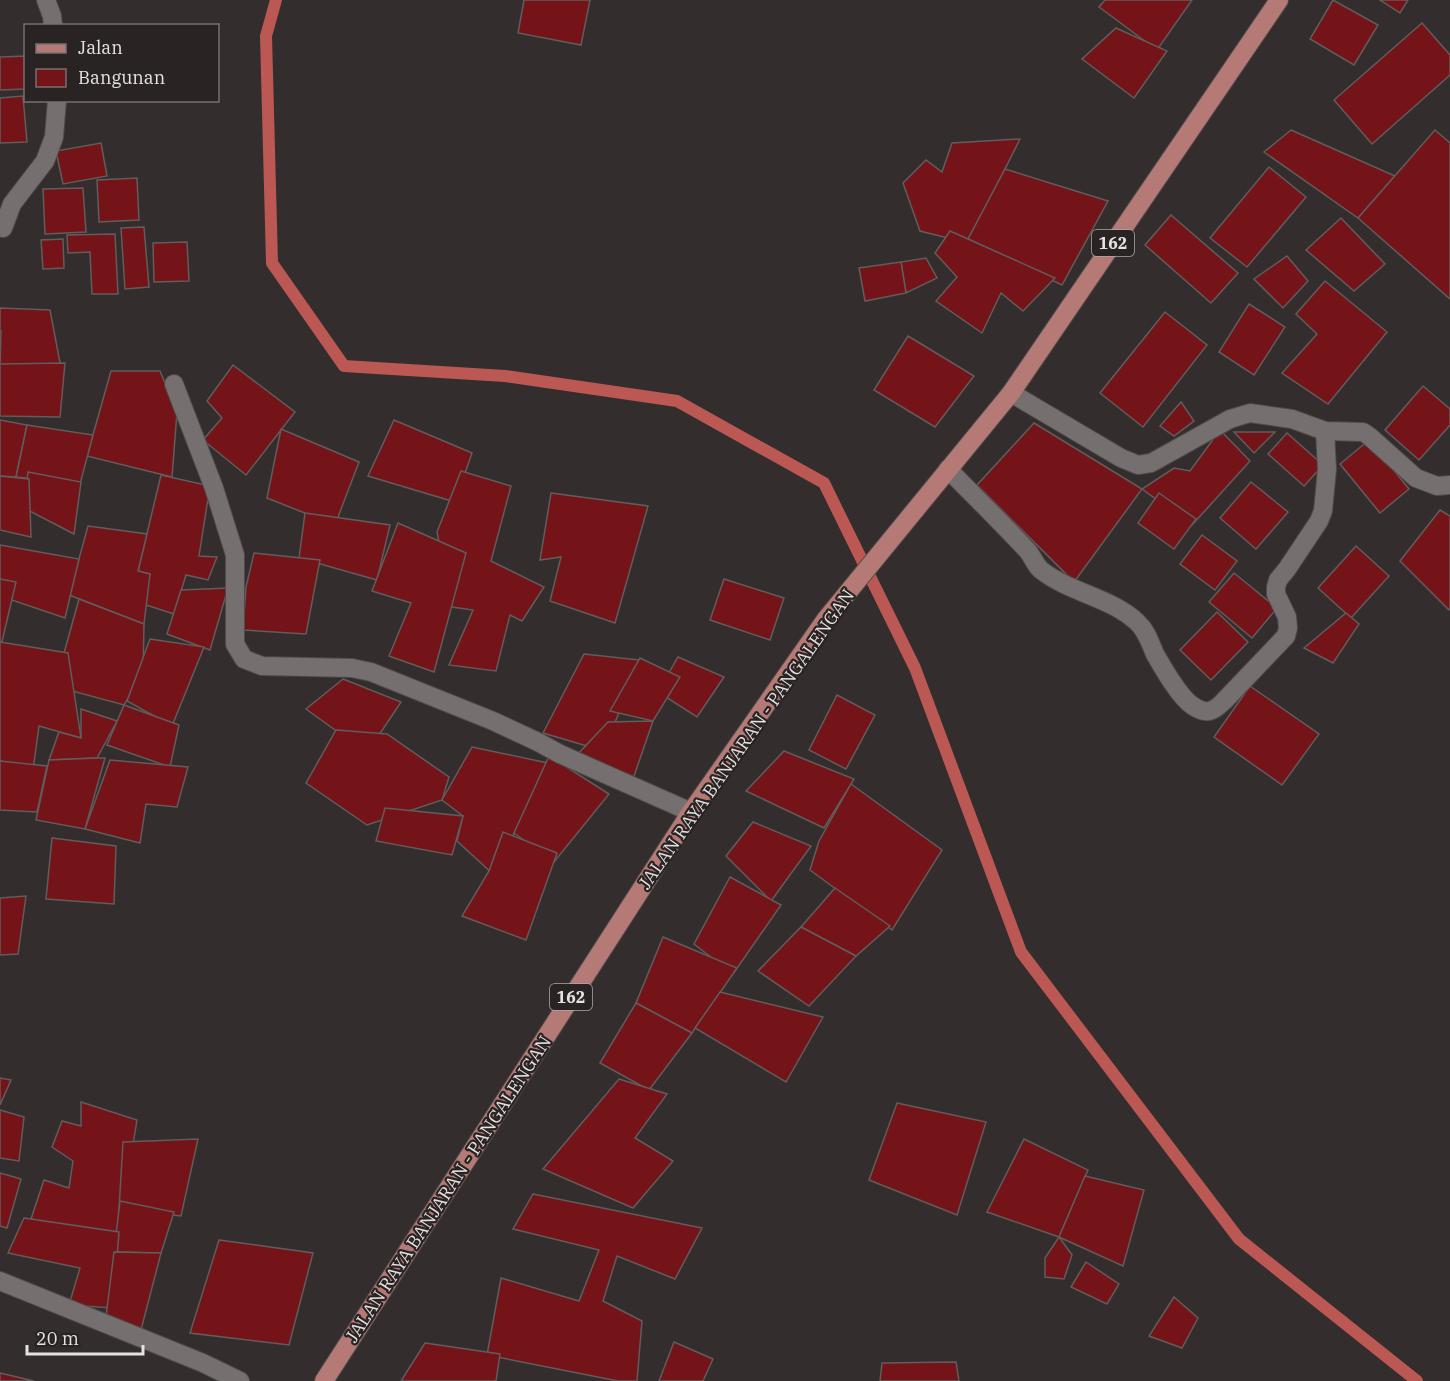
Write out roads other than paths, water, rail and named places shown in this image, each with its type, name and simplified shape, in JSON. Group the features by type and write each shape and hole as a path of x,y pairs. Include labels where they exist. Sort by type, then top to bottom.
{"main road":[{"name":"JALAN RAYA BANJARAN - PANGALENGAN","path":"324,1381 692,812 826,619 1011,393 1279,0"}],"street":[{"path":"46,0 53,24"},
{"path":"3,228 12,204 45,161 54,137 57,102"},
{"path":"174,384 214,488 235,555 235,644 244,659 262,666 352,668 371,672 493,721 560,754 692,812"},
{"path":"1011,393 1121,458 1138,465 1151,463 1230,419 1250,413 1292,419 1325,431 1363,432 1416,478 1437,486 1450,485"},
{"path":"943,474 1028,550 1039,568 1069,588 1097,598 1138,622 1181,695 1191,705 1210,712 1224,701 1286,636 1287,617 1276,594 1276,587 1278,580 1293,561 1323,512 1328,469 1325,431"},
{"path":"0,1281 203,1362 240,1381"}],"waterway":[{"path":"276,0 266,36 272,263 344,366 505,376 677,401 824,483 915,668 1021,952 1239,1239 1417,1381"}]}
